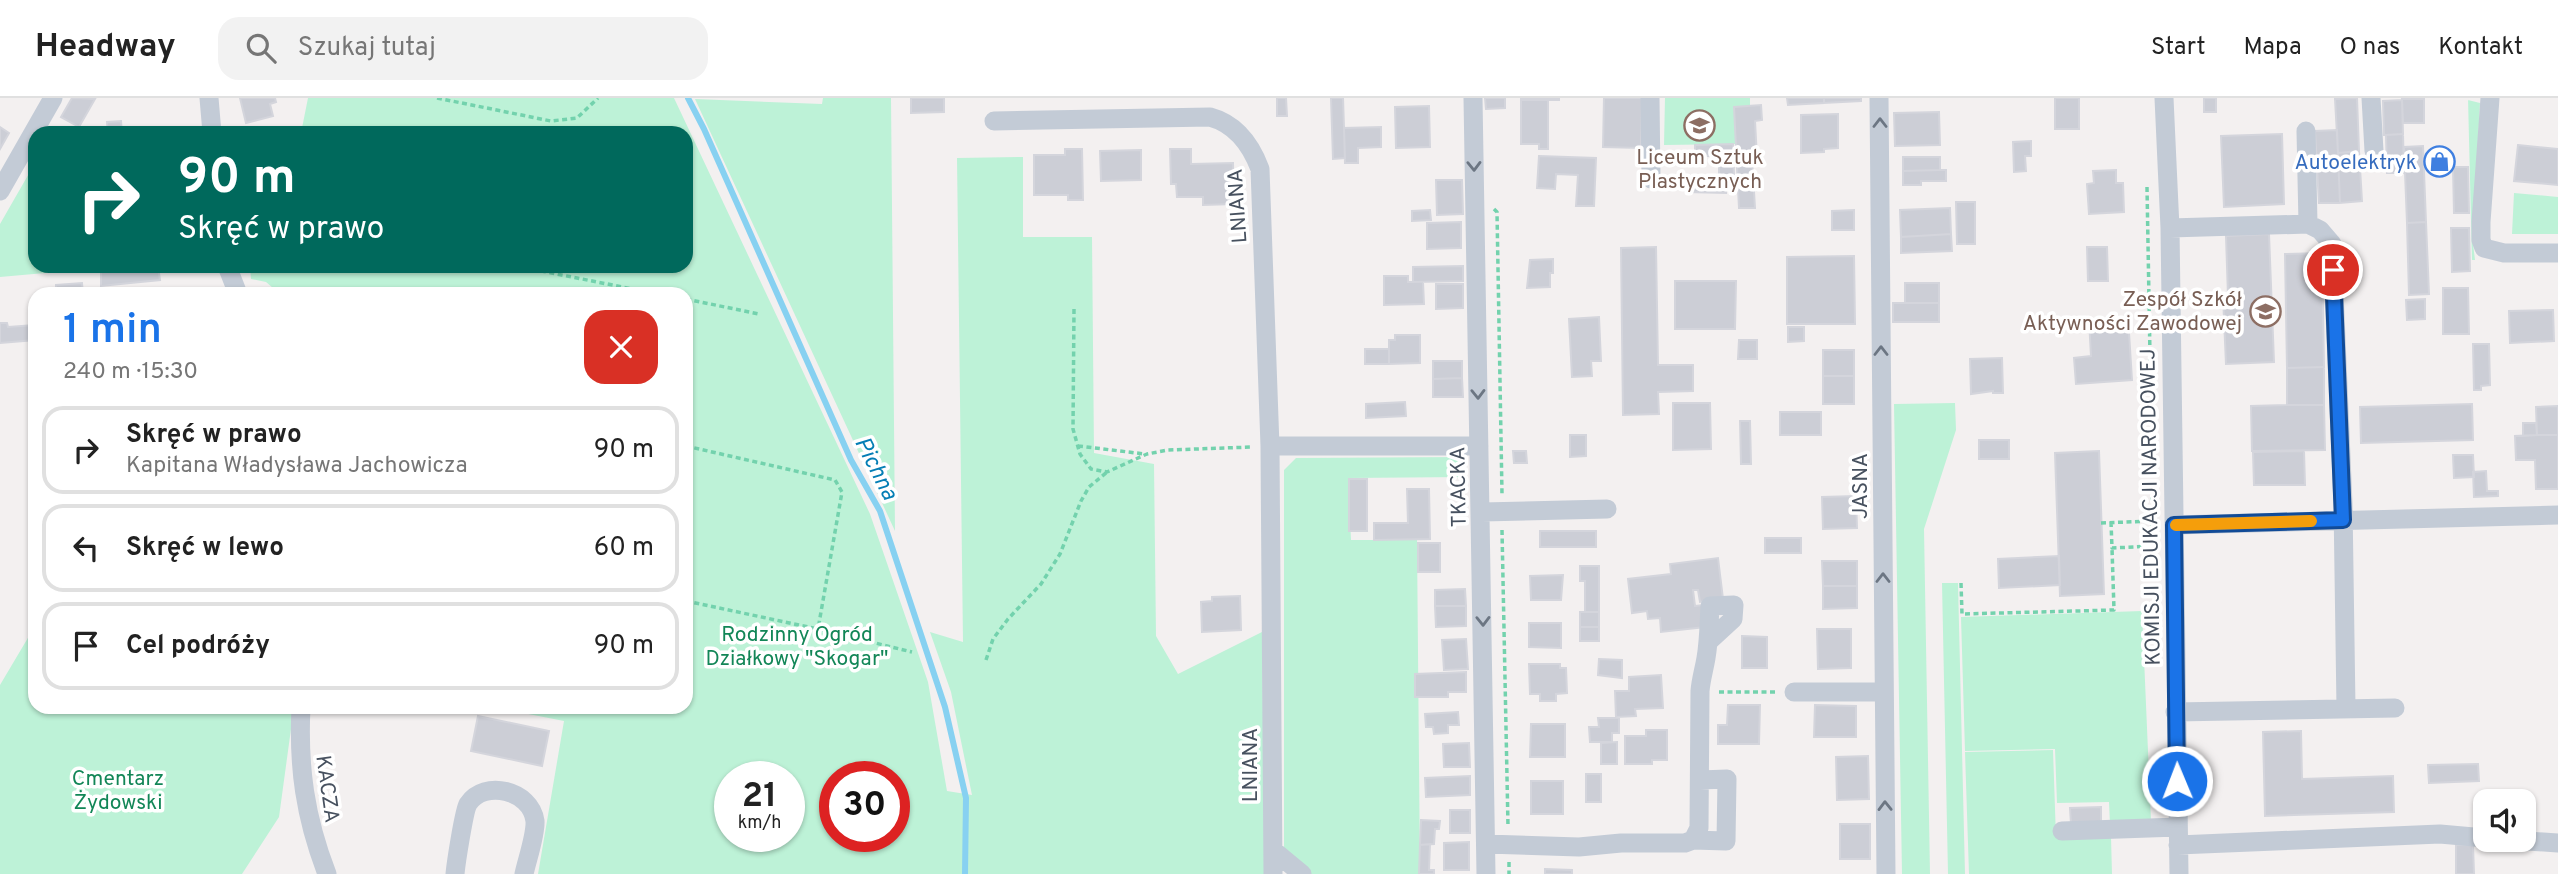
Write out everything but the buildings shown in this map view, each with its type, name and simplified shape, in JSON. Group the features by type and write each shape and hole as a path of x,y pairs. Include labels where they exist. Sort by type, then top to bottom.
{"street":[{"path":"36,126 52,98"},
{"path":"209,98 211,126"},
{"name":"TKACKA","path":"1473,98 1486,874"},
{"path":"1650,98 1651,179"},
{"name":"JASNA","path":"1879,98 1886,874"},
{"name":"KOMISJI EDUKACJI NARODOWEJ","path":"2164,98 2170,228 2179,874"},
{"path":"2371,98 2374,152"},
{"path":"2490,98 2481,222 2484,248 2504,253 2558,253"},
{"name":"LNIANA","path":"994,121 1210,117 1222,120 1248,144 1260,169 1270,446 1273,874"},
{"path":"2306,131 2308,224"},
{"path":"0,191 28,141"},
{"path":"2170,228 2308,224 2319,230 2332,244 2343,520 2346,708"},
{"path":"1270,446 1479,446"},
{"path":"1482,512 1607,509"},
{"path":"2174,525 2558,514"},
{"path":"1693,840 1699,828 1708,642"},
{"path":"1794,691 1884,692"},
{"path":"2175,712 2395,708"},
{"name":"KACZA","path":"301,714 299,742 302,783 313,837 327,874"},
{"path":"1486,844 1578,847 1621,843 1685,843 1693,840 1727,841 1727,779 1700,780"},
{"path":"455,874 467,805 481,794 505,790 524,798 535,822 524,874"},
{"path":"2062,831 2178,836 2440,834 2473,837"},
{"path":"2536,842 2558,844"},
{"path":"1273,850 1302,874"}],"path":[{"path":"437,98 551,121 577,118 598,98"},
{"path":"2147,180 2151,412"},
{"path":"552,273 622,287"},
{"path":"693,300 759,314"},
{"path":"1074,309 1073,429 1080,454 1091,470 1108,472"},
{"path":"1078,446 1147,454"},
{"path":"986,660 993,639 1041,584 1060,554 1089,487 1108,472 1147,454 1168,450 1270,446"},
{"path":"693,448 835,480 842,492 818,628"},
{"path":"2102,523 2152,520"},
{"path":"1961,583 1962,614 2114,610 2111,522"},
{"path":"2112,548 2152,547"},
{"path":"693,602 818,628 912,652"},
{"path":"1706,686 1794,691"}],"green space":[{"path":"308,98 674,98 687,126 302,126"},
{"path":"823,98 891,98 895,531 695,99 822,104"},
{"name":"Liceum Sztuk Plastycznych","path":"1665,98 1750,98 1750,106 1734,107 1736,144 1664,145"},
{"path":"2468,100 2480,103 2473,244 2475,260 2472,260"},
{"name":"Rodzinny Ogród Działkowy \"Skogar\"","path":"693,138 870,514 928,682 947,791 972,795 951,692 930,632 963,642 957,158 1023,157 1023,237 1092,237 1094,453 1154,464 1156,636 1178,674 1262,632 1265,874 538,874 564,721 528,714 693,714 693,287 272,287 266,282 251,279 251,273 693,273"},
{"path":"28,175 28,273 45,273 0,277 0,224"},
{"path":"2514,193 2558,197 2558,234 2512,234"},
{"path":"1955,403 1956,430 1924,529 1930,874 1902,874 1894,404"},
{"path":"1464,457 1465,477 1348,478 1351,540 1417,540 1420,874 1308,874 1284,852 1284,470 1296,458"},
{"path":"1942,583 1958,583 1965,874 1948,874"},
{"path":"2142,611 2151,821 2110,824 2109,802 2057,803 2055,749 1965,751 1961,617"},
{"name":"Cmentarz Żydowski","path":"28,638 28,714 293,714 279,817 242,874 0,874 0,685"},
{"path":"2053,750 2056,838 2111,837 2112,874 1969,874 1965,752"}],"waterway":[{"name":"Pichna","path":"688,98 851,460 880,511 945,707 966,798 965,874"}],"slow traffic":[{"path":"2176,525 2311,521"}],"place":[{"name":"Liceum Sztuk Plastycznych","path":"1700,125"},
{"name":"Autoelektryk","path":"2440,162"},
{"name":"Zespół Szkół Aktywności Zawodowej","path":"2265,311"}],"route":[{"path":"2177,781 2174,525 2343,520 2333,270"}]}
